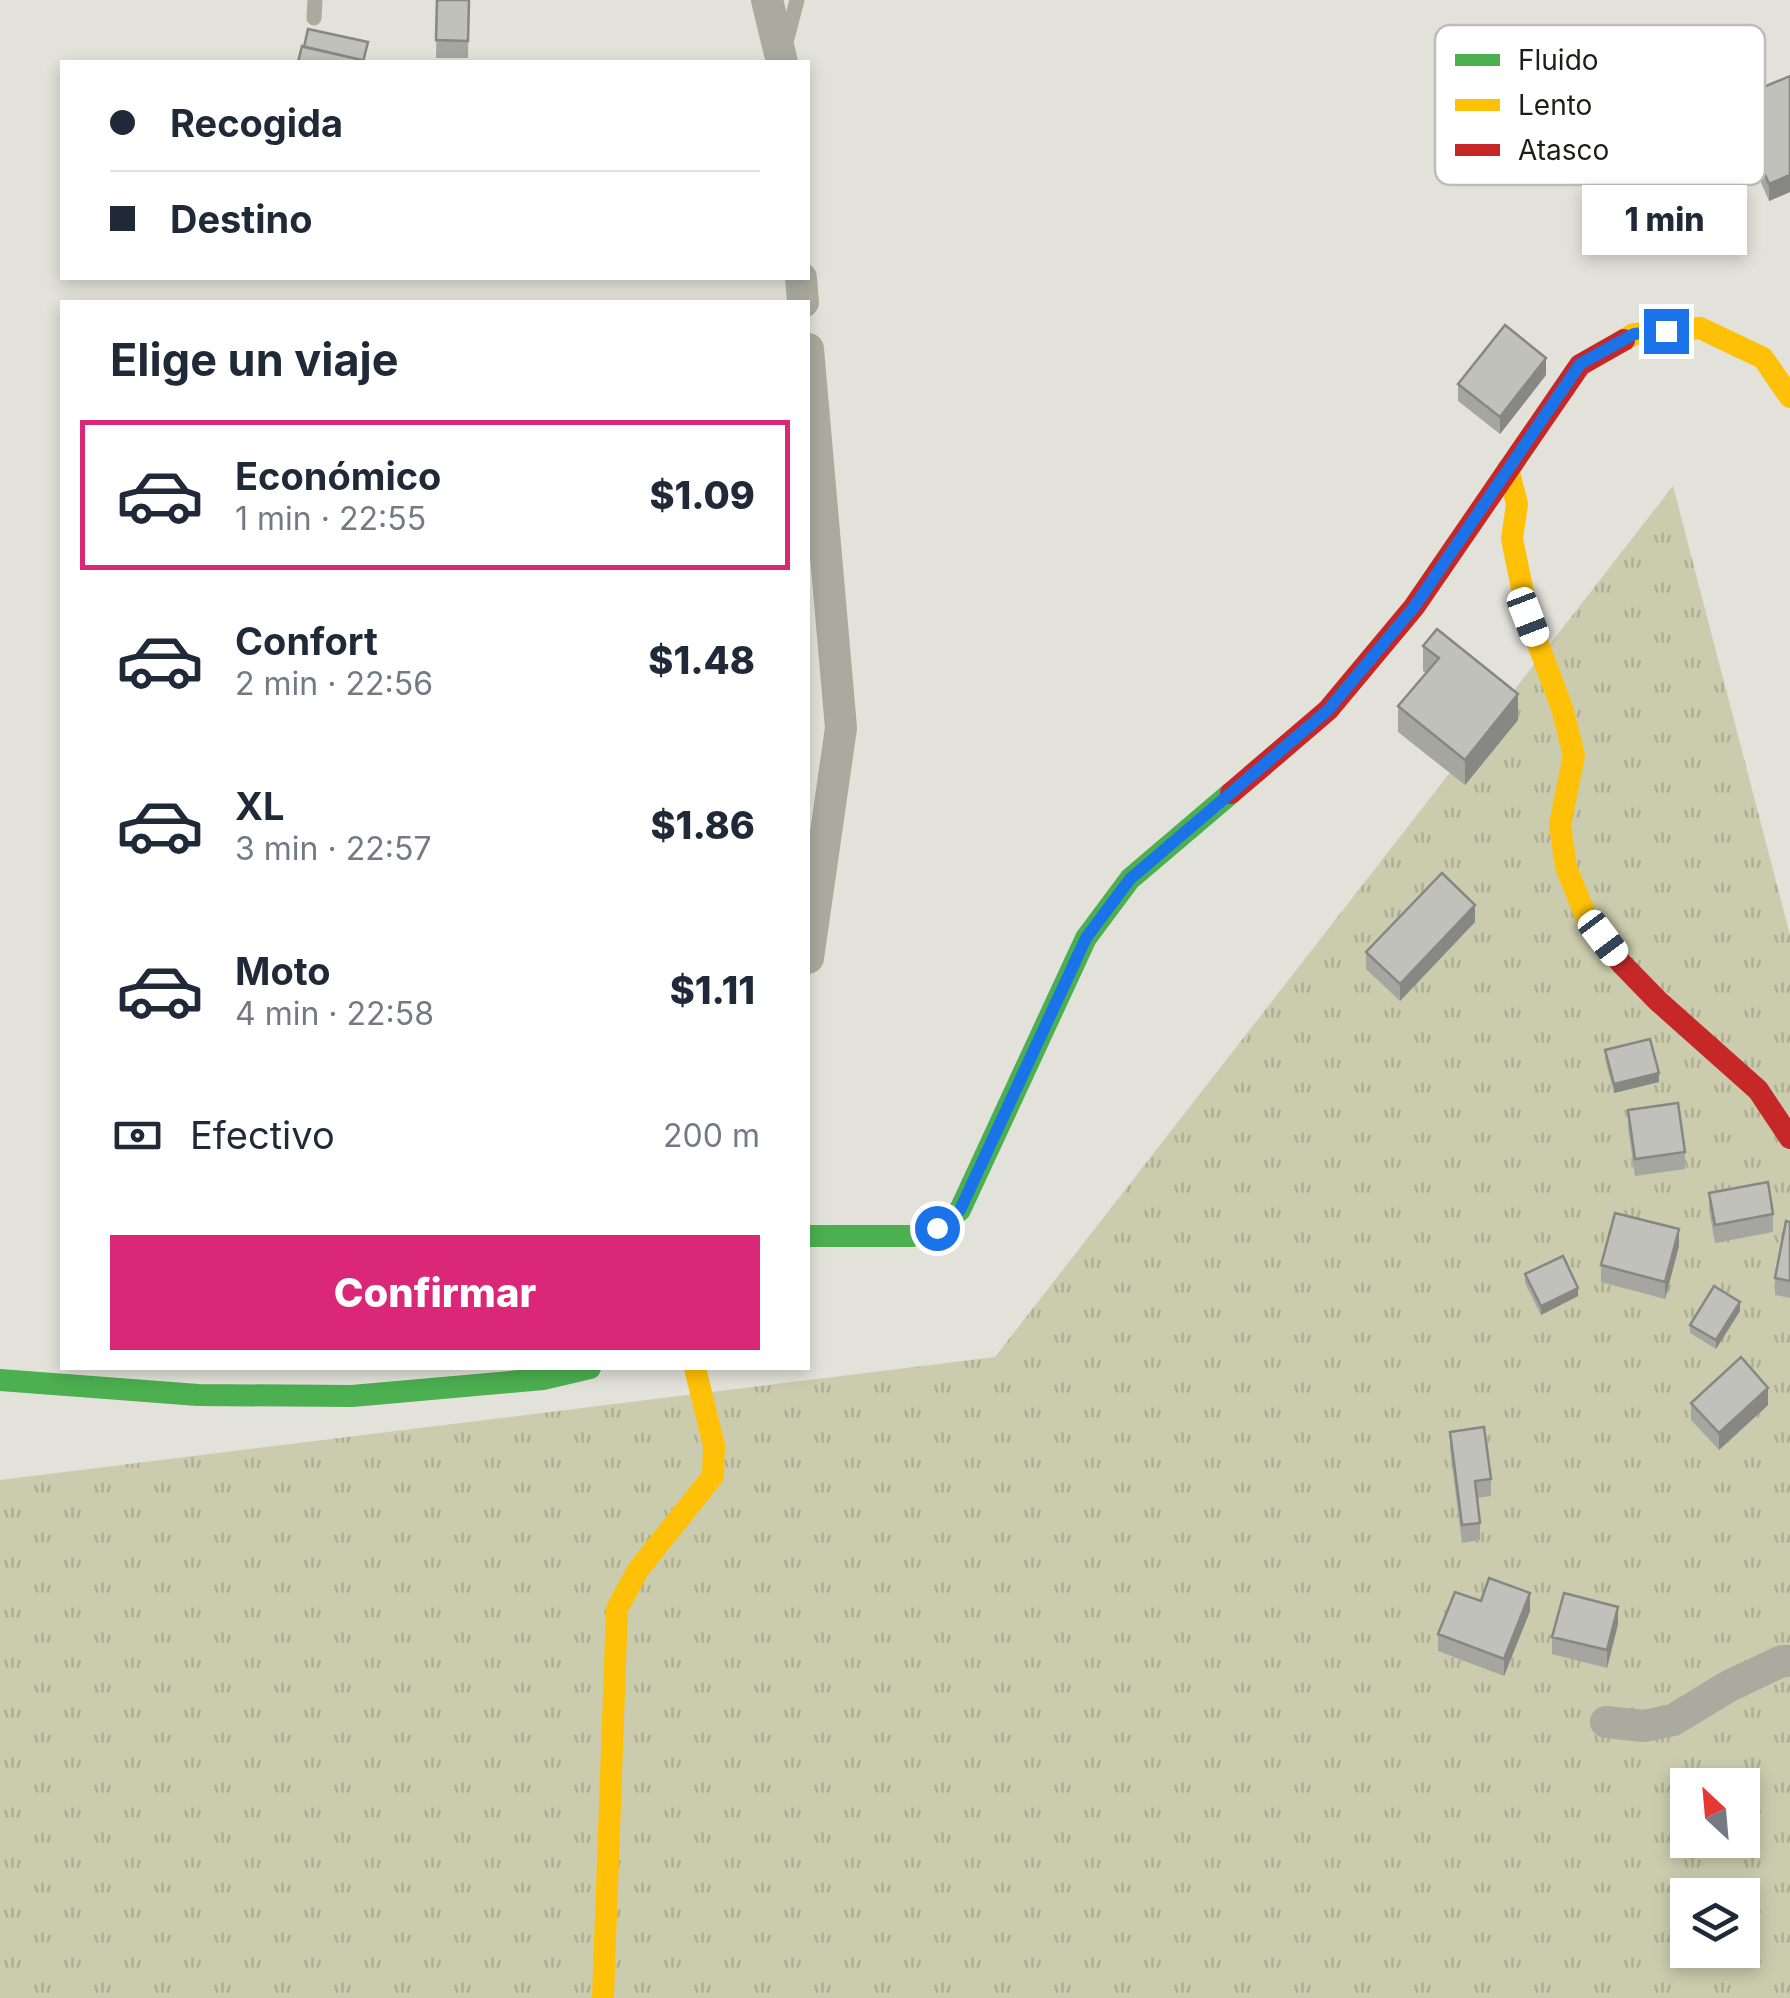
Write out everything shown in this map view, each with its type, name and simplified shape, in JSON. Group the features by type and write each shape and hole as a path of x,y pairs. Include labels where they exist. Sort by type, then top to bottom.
{"street":[{"path":"767,0 782,60"},
{"path":"810,1236 912,1236 937,1228 960,1210 1086,938 1130,879 1328,710 1414,607 1580,364 1634,334 1700,328 1763,358 1790,396"},
{"path":"810,372 841,728 810,944"},
{"path":"1508,469 1517,504 1512,539 1528,617 1562,708 1574,755 1560,825 1566,867 1585,914 1646,988 1758,1090 1790,1138"},
{"path":"0,1380 198,1396 352,1396 544,1379 582,1370"},
{"path":"604,1998 617,1610 638,1570 713,1476 714,1446 695,1370"},
{"path":"1606,1722 1644,1726 1673,1720 1730,1686 1782,1660 1790,1661"}],"lane":[{"path":"314,18 316,0"},
{"path":"782,60 798,0"}],"green space":[{"path":"1673,486 1790,935 1790,1998 0,1998 0,1480 995,1357"}],"building":[{"path":"437,0 469,0 468,41 436,40"},
{"path":"308,29 368,42 364,60 304,47"},
{"path":"302,46 362,60 298,60"},
{"path":"1790,76 1790,175 1769,184 1765,175 1765,87"},
{"path":"1505,325 1546,358 1500,417 1458,384"},
{"path":"1437,629 1518,694 1465,760 1398,706 1439,658 1423,646"},
{"path":"1442,873 1475,905 1400,984 1366,952"},
{"path":"1650,1039 1659,1073 1614,1084 1605,1050"},
{"path":"1678,1103 1685,1152 1635,1159 1628,1110"},
{"path":"1768,1182 1773,1214 1715,1225 1709,1193"},
{"path":"1615,1213 1679,1229 1665,1282 1601,1265"},
{"path":"1786,1221 1790,1222 1790,1281 1775,1278"},
{"path":"1563,1256 1578,1288 1541,1306 1525,1274"},
{"path":"1714,1286 1740,1302 1716,1340 1690,1325"},
{"path":"1741,1357 1768,1388 1719,1433 1691,1403"},
{"path":"1484,1427 1491,1479 1475,1481 1480,1523 1462,1525 1450,1432"},
{"path":"1489,1578 1530,1593 1504,1659 1438,1634 1455,1592 1481,1601"},
{"path":"1564,1593 1618,1607 1607,1650 1552,1637"}],"traffic: fast":[{"path":"810,1236 912,1236 937,1228 960,1210 1086,938 1130,879 1231,793"},
{"path":"0,1380 198,1395 352,1396 543,1379 581,1370"}],"traffic: slow":[{"path":"1624,340 1634,334 1700,328 1763,358 1790,397"},
{"path":"1508,469 1517,504 1512,539 1528,617 1562,708 1574,755 1560,825 1566,867 1594,927"},
{"path":"603,1998 617,1609 638,1570 713,1476 714,1446 695,1370"}],"traffic: jam":[{"path":"1231,793 1328,710 1414,607 1580,365 1624,340"},
{"path":"1594,927 1621,963 1658,1001 1758,1090 1790,1138"}],"route":[{"path":"937,1228 960,1210 1086,938 1130,879 1328,710 1414,607 1580,364 1634,334 1666,331"}]}
